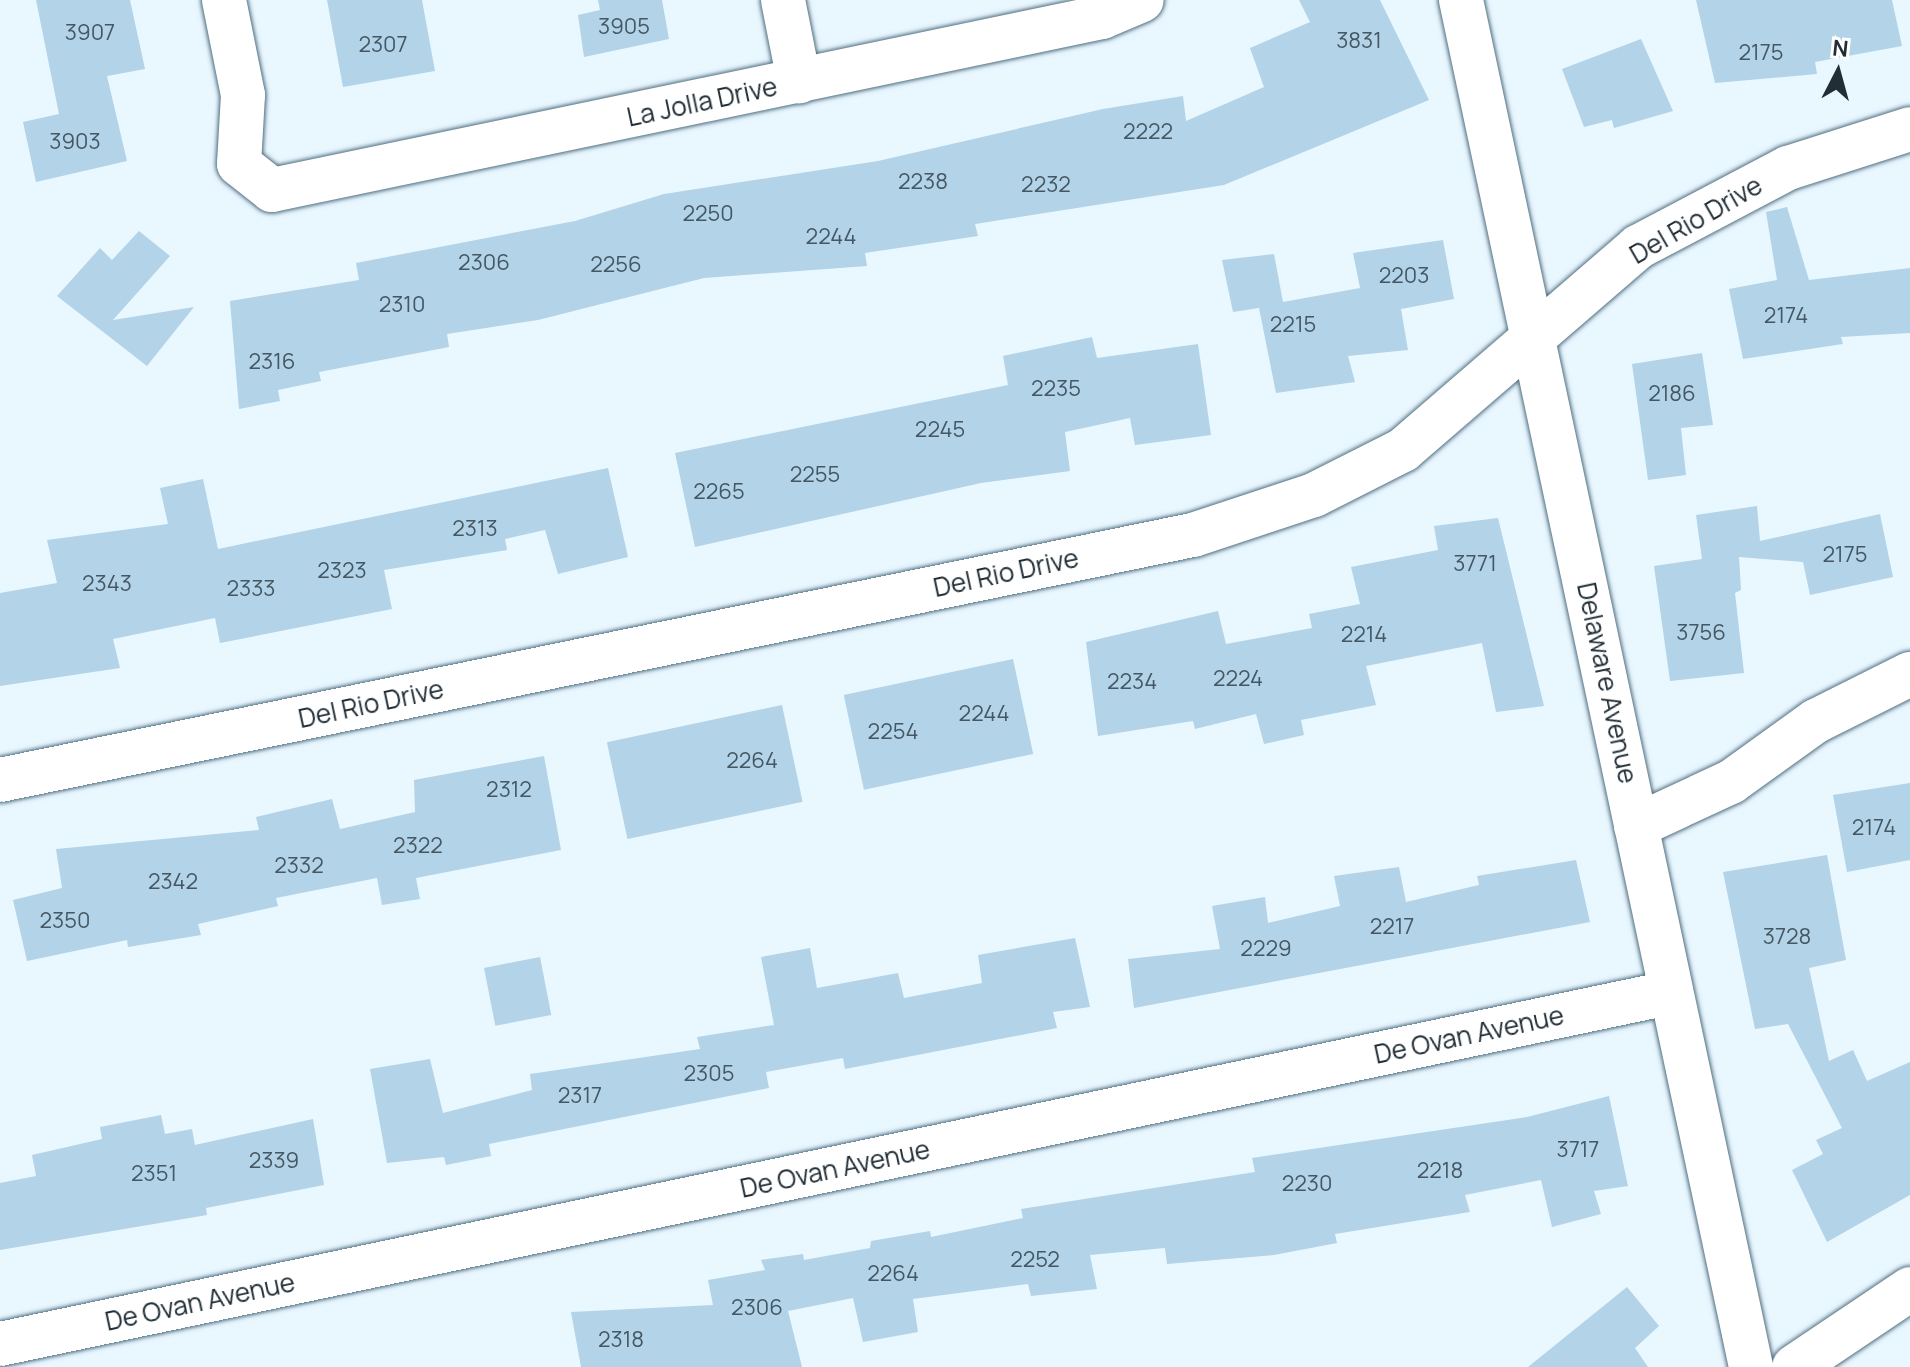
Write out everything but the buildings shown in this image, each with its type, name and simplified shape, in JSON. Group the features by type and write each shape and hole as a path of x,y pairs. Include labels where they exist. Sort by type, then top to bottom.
{"street":[{"name":"La Jolla Drive","path":"224,0 243,95 239,164 260,186 307,187 1102,17 1142,0"},
{"path":"783,0 799,81"},
{"name":"Delaware Avenue","path":"1461,0 1537,337 1669,993 1751,1367"},
{"name":"Del Rio Drive","path":"0,780 1193,535 1314,495 1403,450 1638,247 1788,168 1910,129"},
{"path":"1636,826 1731,782 1816,721 1910,674"},
{"name":"De Ovan Avenue","path":"0,1344 1669,993"},
{"path":"1794,1367 1910,1289"}]}
